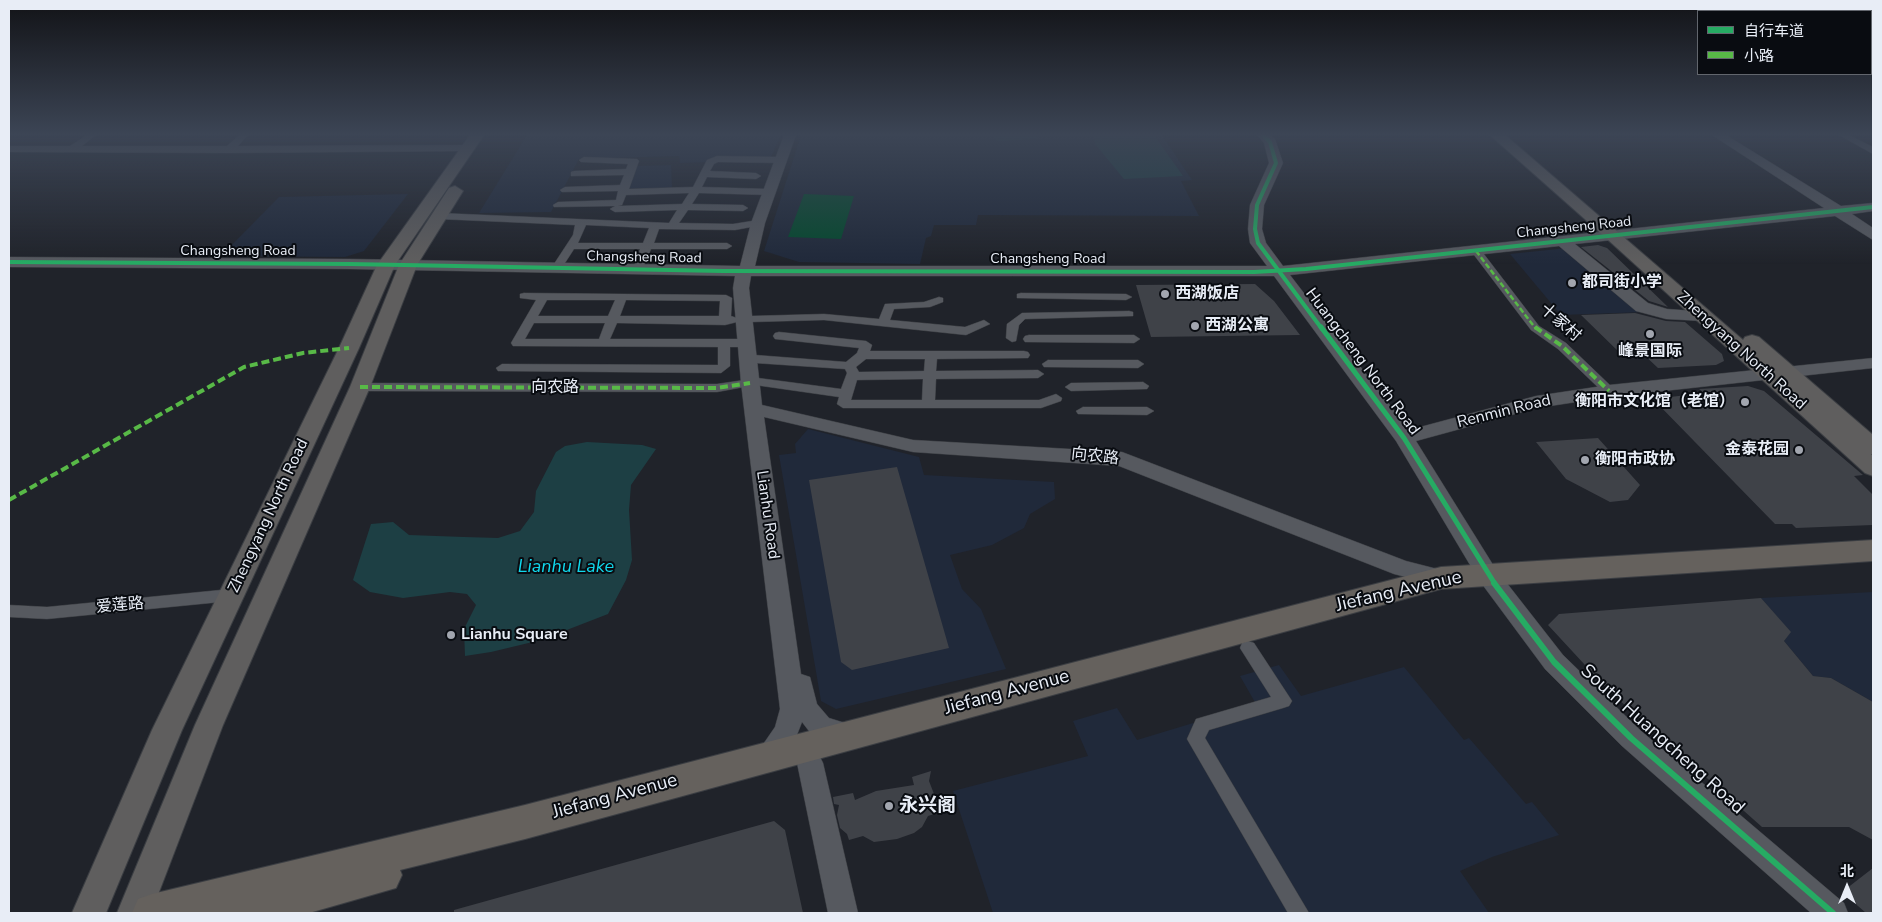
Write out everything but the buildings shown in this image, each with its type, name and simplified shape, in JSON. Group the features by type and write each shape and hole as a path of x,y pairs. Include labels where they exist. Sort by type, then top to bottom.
{"highway":[{"name":"Jiefang Avenue","path":"237,913 1248,648 1491,579 1873,550"},
{"name":"Jiefang Avenue","path":"152,913 525,822 1441,578 1491,579 1873,564"}],"main road":[{"name":"Zhengyang North Road","path":"89,913 167,730 349,348 450,178"},
{"name":"Zhengyang North Road","path":"134,913 209,725 360,387 398,263 439,216 464,178"},
{"name":"Zhengyang North Road","path":"1550,178 1787,371 1873,447"},
{"name":"Zhengyang North Road","path":"1557,178 1621,235 1703,316 1765,373 1873,468"}],"street":[{"path":"608,224 624,190 627,178"},
{"path":"672,226 702,178"},
{"name":"Lianhu Road","path":"768,756 786,732 793,709 751,351 740,320 748,287 747,270 758,223 774,178"},
{"name":"Huangcheng North Road","path":"1270,178 1258,205 1255,229 1258,242 1404,438 1491,579"},
{"path":"1787,178 1838,210 1873,235"},
{"path":"565,190 769,192"},
{"path":"558,205 743,208"},
{"name":"Changsheng Road","path":"398,263 747,270 1254,272 1476,251 1873,206"},
{"path":"439,216 655,226 735,227 741,224 758,223"},
{"path":"559,264 578,235 581,223"},
{"path":"639,266 655,226"},
{"path":"1562,241 1642,307 1666,314 1703,316"},
{"path":"571,246 727,246"},
{"name":"十家村","path":"1476,251 1535,328 1562,346 1609,391"},
{"name":"Changsheng Road","path":"9,260 559,264 747,270"},
{"path":"524,296 726,298 740,320"},
{"path":"543,296 517,343 724,343 751,351 851,371 930,375 1038,374"},
{"path":"1021,296 1126,297"},
{"path":"603,343 622,297"},
{"path":"882,323 889,306 926,305 939,300"},
{"path":"1012,338 1013,324 1022,316 1129,314"},
{"path":"530,319 740,320 824,317 966,331 984,324"},
{"path":"780,336 866,344 863,355 851,371 847,394 843,404 1041,404 1056,398"},
{"path":"1029,340 1134,339"},
{"path":"502,368 721,369 724,366 724,343"},
{"path":"863,355 1024,355"},
{"path":"928,404 931,355"},
{"name":"Renmin Road","path":"1404,438 1536,402 1609,391 1873,363"},
{"path":"1048,364 1138,364"},
{"path":"754,383 847,394"},
{"name":"Lianhu Road","path":"754,383 762,411 805,708 821,726 849,735"},
{"name":"向农路","path":"360,387 717,388 754,383"},
{"path":"1071,387 1143,386"},
{"name":"向农路","path":"762,411 913,446 1122,459 1402,568 1441,578"},
{"path":"1083,411 1146,411"},
{"name":"South Huangcheng Road","path":"1491,579 1554,662 1631,738 1833,913"},
{"name":"爱莲路","path":"9,611 47,613 231,595"},
{"path":"1248,648 1284,701 1202,724 1196,739 1299,913"},
{"path":"810,763 843,913"}],"shaded area":[{"path":"501,178 569,178 551,212 479,213"},
{"path":"630,178 672,178 672,188 626,189"},
{"path":"787,178 1191,178 1192,180 1181,181 1199,216 978,215 976,225 934,225 931,236 926,238 920,264 799,262 764,251"},
{"path":"408,194 364,251 345,257 221,256 279,197"},
{"name":"都司街小学","path":"1567,248 1644,312 1561,315 1510,254"},
{"path":"808,429 919,457 924,475 1054,482 1055,499 1030,514 1024,528 992,545 950,555 962,589 981,609 1006,669 836,709 821,701 779,455 796,453 795,444"},
{"path":"1873,592 1873,702 1831,678 1813,676 1784,641 1790,632 1761,598"},
{"path":"1279,665 1301,696 1404,667 1464,740 1469,738 1526,804 1532,802 1559,835 1492,857 1460,871 1489,913 993,913 953,791 1088,756 1073,721 1117,708 1137,740 1256,704 1240,676"}],"green space":[{"path":"804,194 854,196 841,239 788,237"}],"water":[{"name":"Lianhu Lake","path":"587,442 642,445 656,449 631,485 629,510 632,560 626,580 608,614 541,640 465,656 464,629 476,605 467,594 450,592 403,598 370,592 353,580 371,524 393,522 409,535 498,538 520,531 534,512 536,491 556,452 565,446"}],"marked path":[{"path":"1476,251 1535,328 1562,346 1609,391"},
{"path":"9,500 244,367 303,353 349,348"},
{"path":"360,387 717,388 750,383"}],"cycle path":[{"path":"1269,178 1257,205 1255,229 1258,243 1404,438 1487,574 1554,662 1631,738 1833,913"},
{"path":"9,262 350,264 723,271 1254,272 1306,269 1873,207"}],"place":[{"name":"都司街小学","path":"1572,283"},
{"name":"西湖饭店","path":"1165,294"},
{"name":"西湖公寓","path":"1195,326"},
{"name":"峰景国际","path":"1650,334"},
{"name":"衡阳市文化馆（老馆）","path":"1745,402"},
{"name":"金泰花园","path":"1799,450"},
{"name":"衡阳市政协","path":"1585,460"},
{"name":"Lianhu Square","path":"451,635"},
{"name":"永兴阁","path":"889,806"}]}
